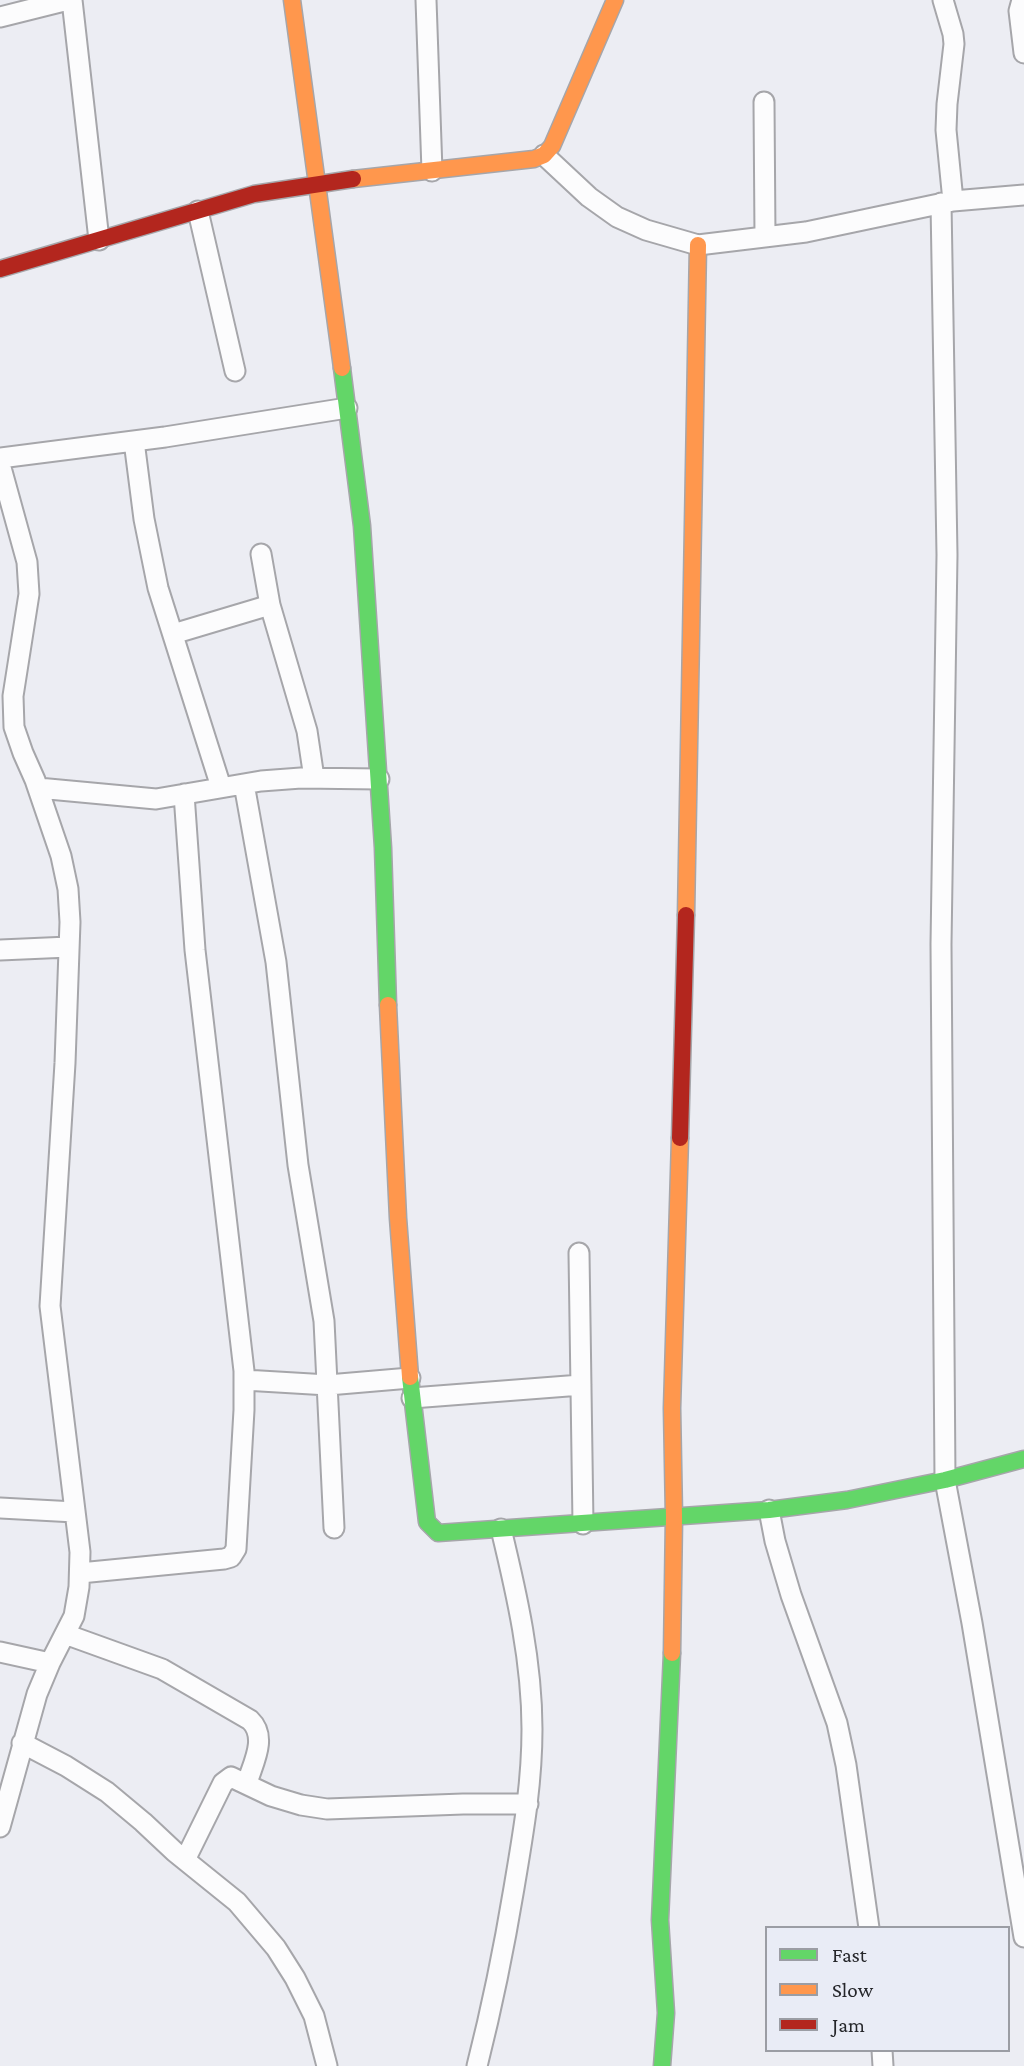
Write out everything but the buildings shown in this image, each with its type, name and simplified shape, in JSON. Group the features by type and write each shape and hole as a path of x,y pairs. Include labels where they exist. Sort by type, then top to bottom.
{"street":[{"path":"0,17 70,0 99,240"},
{"path":"292,0 362,526 379,779 398,1218 410,1378 427,1522 438,1533 769,1510 847,1500 945,1480 1024,1459"},
{"path":"426,0 432,172"},
{"path":"0,269 254,194 318,183 534,159 544,155 552,145 614,0"},
{"path":"943,0 954,44 946,130 947,555 942,944 945,1480 972,1623 1024,1937"},
{"path":"1022,0 1019,11 1024,53"},
{"path":"764,103 765,237"},
{"path":"544,155 589,197 617,217 646,230 698,245 806,232 947,202 1024,195"},
{"path":"198,211 235,371"},
{"path":"662,2066 666,2013 660,1920 671,1686 673,1408 684,1025 698,245"},
{"path":"0,458 134,441 347,408"},
{"path":"134,441 149,549 158,587 221,787"},
{"path":"0,464 27,562 29,594 13,696 14,727 9,735 38,788 61,856 68,889 70,922 65,1063 50,1306 80,1552 74,1616 37,1694 0,1826"},
{"path":"261,554 270,605 307,731 313,778"},
{"path":"173,634 270,605"},
{"path":"38,788 156,799 244,784 313,778 379,779"},
{"path":"244,784 276,962 298,1166 324,1321 334,1528"},
{"path":"80,1573 231,1557 236,1549 244,1380 241,1331 216,1146 195,950 184,794"},
{"path":"0,950 69,947"},
{"path":"579,1253 583,1524"},
{"path":"244,1380 328,1385 410,1378"},
{"path":"412,1398 581,1385"},
{"path":"0,1508 75,1512"},
{"path":"769,1510 791,1595 837,1723 848,1778 869,1926"},
{"path":"477,2066 494,1999 531,1784 532,1727 528,1662 517,1596 501,1529"},
{"path":"65,1634 162,1669 250,1720 256,1726 260,1738 247,1783"},
{"path":"0,1651 50,1663"},
{"path":"22,1743 107,1792 237,1902 276,1948 295,1978 314,2015 327,2066"},
{"path":"185,1860 223,1783 231,1777 271,1796 327,1809 528,1804"}],"traffic: fast":[{"path":"342,368 362,526 383,848 388,1005"},
{"path":"410,1377 427,1522 438,1533 769,1510 847,1500 945,1480 1024,1459"},
{"path":"662,2066 666,2013 660,1920 672,1653"}],"traffic: slow":[{"path":"292,0 342,368"},
{"path":"353,179 534,159 544,155 552,146 615,0"},
{"path":"686,915 698,245"},
{"path":"388,1005 398,1218 410,1377"},
{"path":"672,1653 672,1408 680,1138"}],"traffic: jam":[{"path":"0,269 254,194 353,179"},
{"path":"680,1138 686,915"}]}
